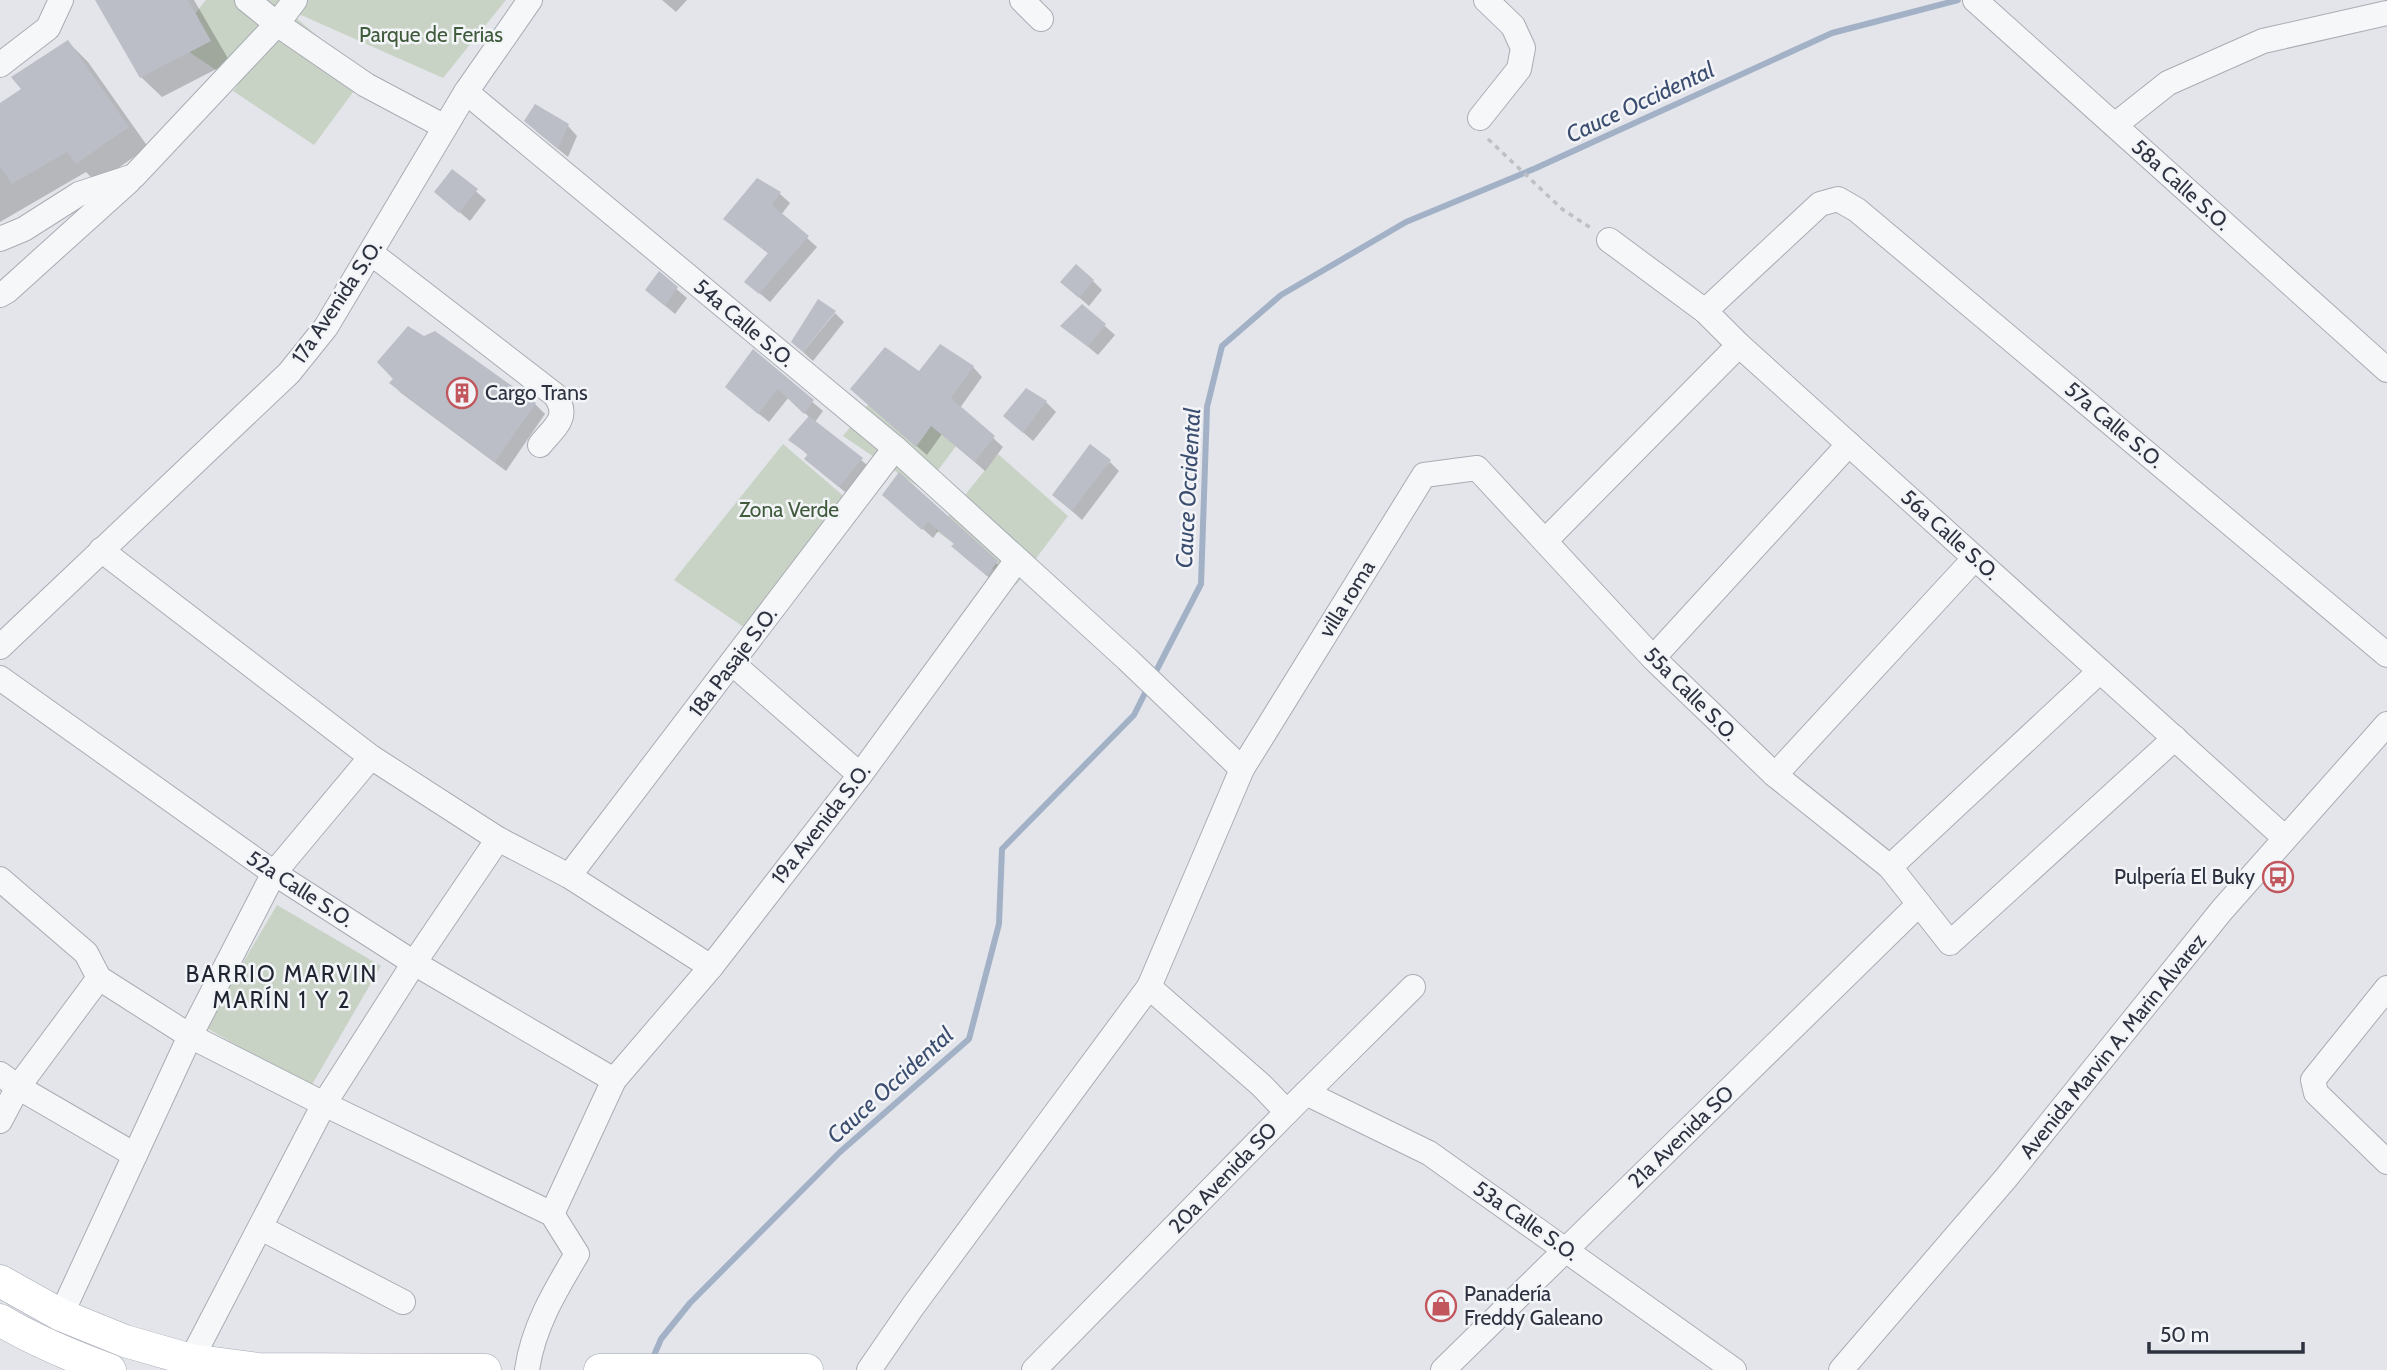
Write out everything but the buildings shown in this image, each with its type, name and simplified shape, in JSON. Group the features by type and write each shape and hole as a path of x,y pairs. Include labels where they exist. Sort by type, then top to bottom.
{"main road":[{"path":"0,1281 61,1315 125,1341 191,1360 258,1369 485,1370"},
{"path":"0,1320 44,1344 110,1370"},
{"path":"600,1370 807,1370"}],"street":[{"path":"0,65 48,28 61,0"},
{"path":"247,0 366,85 445,127"},
{"path":"0,295 134,176 277,24 295,0"},
{"name":"17a Avenida S.O.","path":"0,647 289,373 326,327 466,92 530,0"},
{"path":"1022,0 1041,19"},
{"path":"1483,127 1519,69 1523,48 1513,26 1486,0"},
{"name":"58a Calle S.O.","path":"1977,2 2387,370"},
{"path":"2115,125 2168,83 2263,41 2387,13"},
{"name":"54a Calle S.O.","path":"466,92 895,448 1017,560"},
{"path":"0,239 24,229 79,194 134,176"},
{"name":"57a Calle S.O.","path":"1705,311 1820,204 1838,199 1857,210 2387,655"},
{"name":"56a Calle S.O.","path":"1609,240 1705,311 1739,345 2286,838"},
{"path":"371,253 555,394 562,405 562,417 540,445"},
{"path":"1545,541 1739,345"},
{"path":"1653,658 1849,444"},
{"name":"18a Pasaje S.O.","path":"569,876 895,448"},
{"name":"55a Calle S.O.","path":"1477,468 1653,658 1774,775 1890,867 1950,943 2175,738"},
{"name":"villa roma","path":"869,1370 913,1306 1149,988 1242,769 1423,475 1477,468"},
{"path":"101,550 371,757 498,839 569,876 711,967"},
{"path":"1774,775 1975,558"},
{"path":"1017,560 1127,659 1242,769"},
{"name":"19a Avenida S.O.","path":"552,1214 614,1080 711,967 860,775 1017,560"},
{"path":"732,663 860,775"},
{"path":"1890,867 2100,671"},
{"name":"52a Calle S.O.","path":"0,678 274,873 414,963 614,1080"},
{"name":"Avenida Marvin A. Marin Alvarez","path":"1841,1370 2006,1178 2222,910 2387,724"},
{"path":"61,1315 190,1036 274,873 371,757"},
{"path":"191,1360 324,1104 414,963 498,839"},
{"path":"0,878 86,953 99,978 190,1036 552,1214 577,1254 549,1301 530,1345 527,1370"},
{"name":"21a Avenida SO","path":"1443,1370 1919,904"},
{"path":"0,1121 9,1081 99,978"},
{"name":"20a Avenida SO","path":"1034,1370 1413,987"},
{"path":"1149,988 1261,1085 1287,1112"},
{"path":"2387,988 2312,1080 2316,1093 2387,1162"},
{"path":"9,1081 135,1155"},
{"name":"53a Calle S.O.","path":"1306,1093 1429,1153 1734,1370"},
{"path":"261,1228 403,1302"}],"path":[{"path":"1483,127 1562,209 1609,240"}],"green space":[{"name":"Parque de Ferias","path":"206,0 506,0 443,78 283,7 365,76 314,145 233,91 238,85 173,41"},
{"name":"Zona Verde","path":"904,360 975,421 923,490 843,436"},
{"path":"783,444 854,505 754,634 674,580"},
{"path":"998,454 1068,516 1016,585 936,531"},
{"path":"277,905 381,966 310,1088 205,1027"}],"waterway":[{"name":"Cauce Occidental","path":"1153,677 1201,584 1207,407 1222,346 1281,295 1406,222 1536,168 1832,33 1958,0"},
{"name":"Cauce Occidental","path":"652,1360 661,1339 690,1303 840,1152 969,1039 999,924 1002,849 1134,715 1148,687"}],"place":[{"name":"Cargo Trans","path":"462,393"},
{"name":"Pulpería El Buky","path":"2278,877"},
{"name":"Panadería Freddy Galeano","path":"1441,1306"}],"district":[{"name":"BARRIO MARVIN MARÍN 1 Y 2","path":"282,987"}]}
